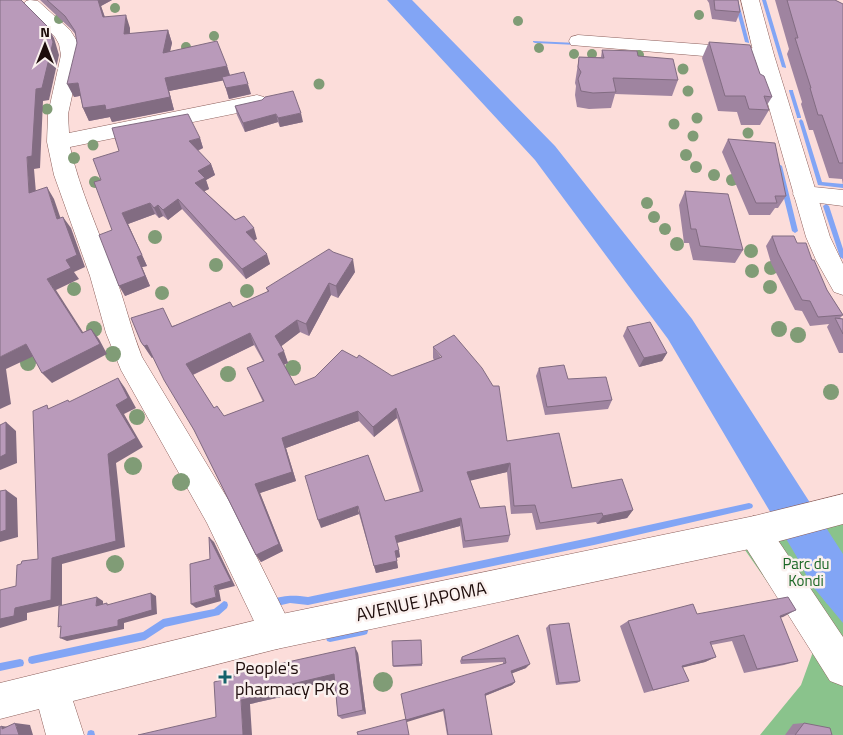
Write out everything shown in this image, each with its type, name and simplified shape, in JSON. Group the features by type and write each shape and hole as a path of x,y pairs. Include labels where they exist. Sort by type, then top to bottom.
{"street":[{"path":"750,0 804,194 821,244 828,260 843,284"},
{"path":"32,5 63,34 70,49 71,55 58,114 58,142 65,175 103,276 119,333 131,362 218,512 276,632"},
{"path":"578,41 764,55"},
{"path":"58,142 257,102"},
{"path":"804,194 843,198"},
{"name":"AVENUE JAPOMA","path":"0,701 276,632 768,527 834,511"},
{"path":"768,527 843,668"},
{"path":"51,689 65,735"}],"green space":[{"name":"Parc du Kondi","path":"843,523 843,735 760,735 801,685 814,649 745,550"}],"water":[{"path":"820,529 834,557 843,561 843,623 810,583 788,538"}],"building":[{"path":"0,0 21,0 47,26 53,42 42,88 36,89 32,156 27,157 29,193 47,187 57,219 63,217 77,255 66,260 71,268 47,279 82,333 91,329 100,344 42,373 26,344 0,357"},
{"path":"47,0 98,0 103,17 126,15 124,34 168,30 163,53 217,41 227,66 165,78 170,97 106,110 105,105 83,108 78,83 67,84 77,43 75,31 65,16"},
{"path":"714,0 738,0 740,12 715,10"},
{"path":"787,0 835,0 843,4 843,163 839,163 822,115 818,115 795,38 798,38"},
{"path":"709,42 750,45 760,74 764,76 772,97 764,96 769,110 749,109 745,96 725,96"},
{"path":"602,50 637,51 638,56 673,59 678,80 613,78 616,92 593,93 581,91 578,79 581,72 578,67 579,57 604,58"},
{"path":"244,72 248,84 226,88 222,77"},
{"path":"293,91 301,113 278,118 276,114 243,123 235,106 262,100 265,97"},
{"path":"188,114 200,138 189,141 211,164 198,171 205,178 195,183 235,220 244,216 254,228 246,232 267,254 242,269 178,199 163,210 158,205 154,208 150,203 122,213 142,255 137,257 145,276 119,286 99,235 112,230 94,182 101,180 93,159 119,151 112,128"},
{"path":"728,139 775,143 786,196 775,196 777,203 756,203"},
{"path":"685,191 728,194 743,250 700,246 696,229 691,229"},
{"path":"772,236 794,236 797,243 806,243 827,290 843,315 818,317 810,301 802,300 778,253"},
{"path":"329,249 353,259 336,286 329,283 306,324 297,320 275,336 284,351 278,354 295,385 315,377 342,350 357,358 359,355 392,376 442,357 433,347 454,335 482,368 493,386 499,386 507,441 559,433 572,488 622,479 633,510 603,516 602,513 540,523 535,505 514,506 510,463 467,472 480,508 505,506 510,535 465,541 461,518 395,536 399,550 395,551 397,561 374,566 358,506 318,520 305,476 368,455 385,501 423,491 396,408 373,427 358,411 282,438 292,472 255,484 279,544 256,555 194,430 164,380 147,345 144,346 141,342 131,318 163,308 172,327 230,302 233,307 269,291 266,288","holes":["250,333 264,361 247,368 264,401 224,416 217,406 214,408 186,364"]},
{"path":"835,318 843,319 843,334"},
{"path":"650,322 667,353 644,358 627,327"},
{"path":"564,365 568,379 606,377 612,400 547,407 539,368"},
{"path":"118,378 128,398 116,405 136,438 108,454 116,541 52,558 51,600 15,608 14,616 0,619 0,590 16,586 17,565 21,564 22,561 38,559 33,411 47,405 48,409 68,400 69,402"},
{"path":"6,422 6,454 0,457 0,425"},
{"path":"6,490 6,530 0,532 0,491"},
{"path":"209,537 231,581 214,586 216,597 191,604 190,564 210,559"},
{"path":"151,593 152,610 118,620 118,626 60,638 61,626 58,627 59,606 97,597 96,606 107,603 107,605"},
{"path":"788,597 796,610 780,616 798,661 757,669 744,635 710,642 716,657 682,666 689,681 653,690 628,621 693,604 697,614"},
{"path":"569,623 580,681 559,683 549,625"},
{"path":"518,635 530,664 511,671 515,682 485,694 492,735 448,735 444,709 406,720 401,694 506,663 505,658 462,660 462,657"},
{"path":"421,640 422,664 393,666 392,641"},
{"path":"355,647 363,710 338,716 334,674 292,684 293,689 241,700 243,735 138,735 216,717 214,682 234,677 234,674"},
{"path":"406,719 409,735 358,735 357,732"},
{"path":"15,723 19,735 0,735 0,727 2,726 2,729"},
{"path":"804,723 830,728 832,735 795,735"}],"waterway":[{"path":"399,0 545,153 680,329 829,571 843,588"},
{"path":"736,0 747,42"},
{"path":"764,0 784,67"},
{"path":"535,42 577,44"},
{"path":"791,91 799,117"},
{"path":"801,121 820,184 843,186"},
{"path":"779,166 795,231"},
{"path":"826,206 843,257"},
{"path":"273,603 290,599 308,601 594,541 749,506"},
{"path":"32,660 145,636 163,623 216,612 224,605"},
{"path":"330,638 364,631"},
{"path":"0,667 20,663"}],"place":[{"name":"People's pharmacy PK 8","path":"225,677"}]}
